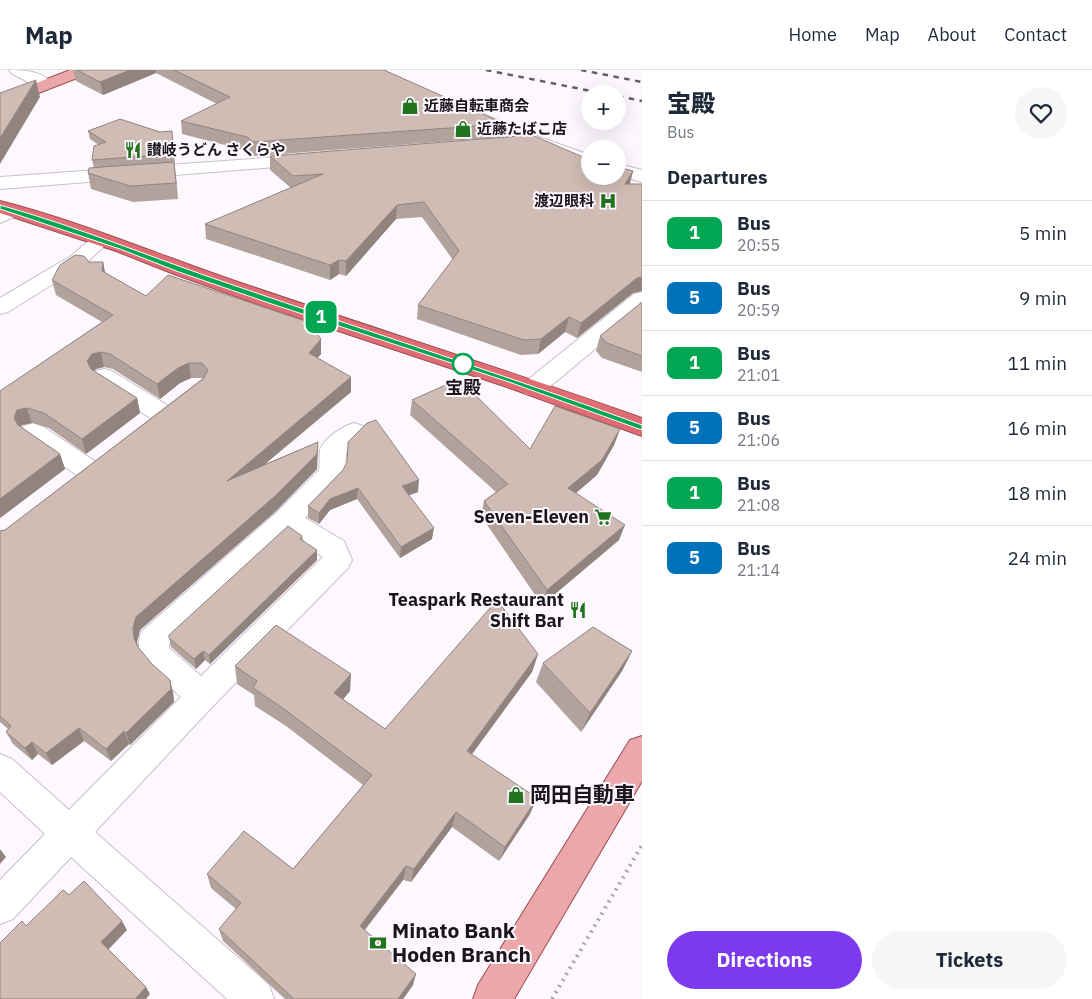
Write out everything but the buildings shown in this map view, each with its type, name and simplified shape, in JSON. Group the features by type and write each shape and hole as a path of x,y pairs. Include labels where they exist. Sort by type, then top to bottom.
{"highway":[{"path":"4,212 101,240 190,274 533,388 642,427"}],"main road":[{"path":"0,103 84,70"},
{"path":"492,999 642,751"}],"street":[{"path":"17,70 45,86"},
{"path":"459,109 581,158"},
{"path":"496,145 533,140"},
{"path":"0,183 329,158"},
{"path":"626,172 642,176"},
{"path":"0,307 78,260 101,240"},
{"path":"533,388 642,300"},
{"path":"104,377 161,413"},
{"path":"139,430 182,397"},
{"path":"33,432 79,475 109,452"},
{"path":"202,696 155,654 153,640 286,520 332,473 333,450 354,432"},
{"path":"0,906 202,696 338,560 334,550 286,520"},
{"path":"0,770 70,834 178,927 256,999"}],"path":[{"path":"552,999 642,845"}],"railway":[{"path":"486,70 581,89"},
{"path":"581,70 642,82"},
{"path":"626,98 642,101"}],"bus line":[{"name":"1","path":"0,207 123,247 181,270 271,301 512,380 642,427"}],"place":[{"name":"近藤自転車商会","path":"410,106"},
{"name":"近藤たばこ店","path":"463,129"},
{"name":"讃岐うどん さくらや","path":"133,150"},
{"name":"渡辺眼科","path":"608,201"},
{"name":"宝殿","path":"463,364"},
{"name":"Seven-Eleven","path":"603,517"},
{"name":"Teaspark Restaurant Shift Bar","path":"578,610"},
{"name":"岡田自動車","path":"516,795"},
{"name":"Minato Bank Hoden Branch","path":"378,943"}]}
